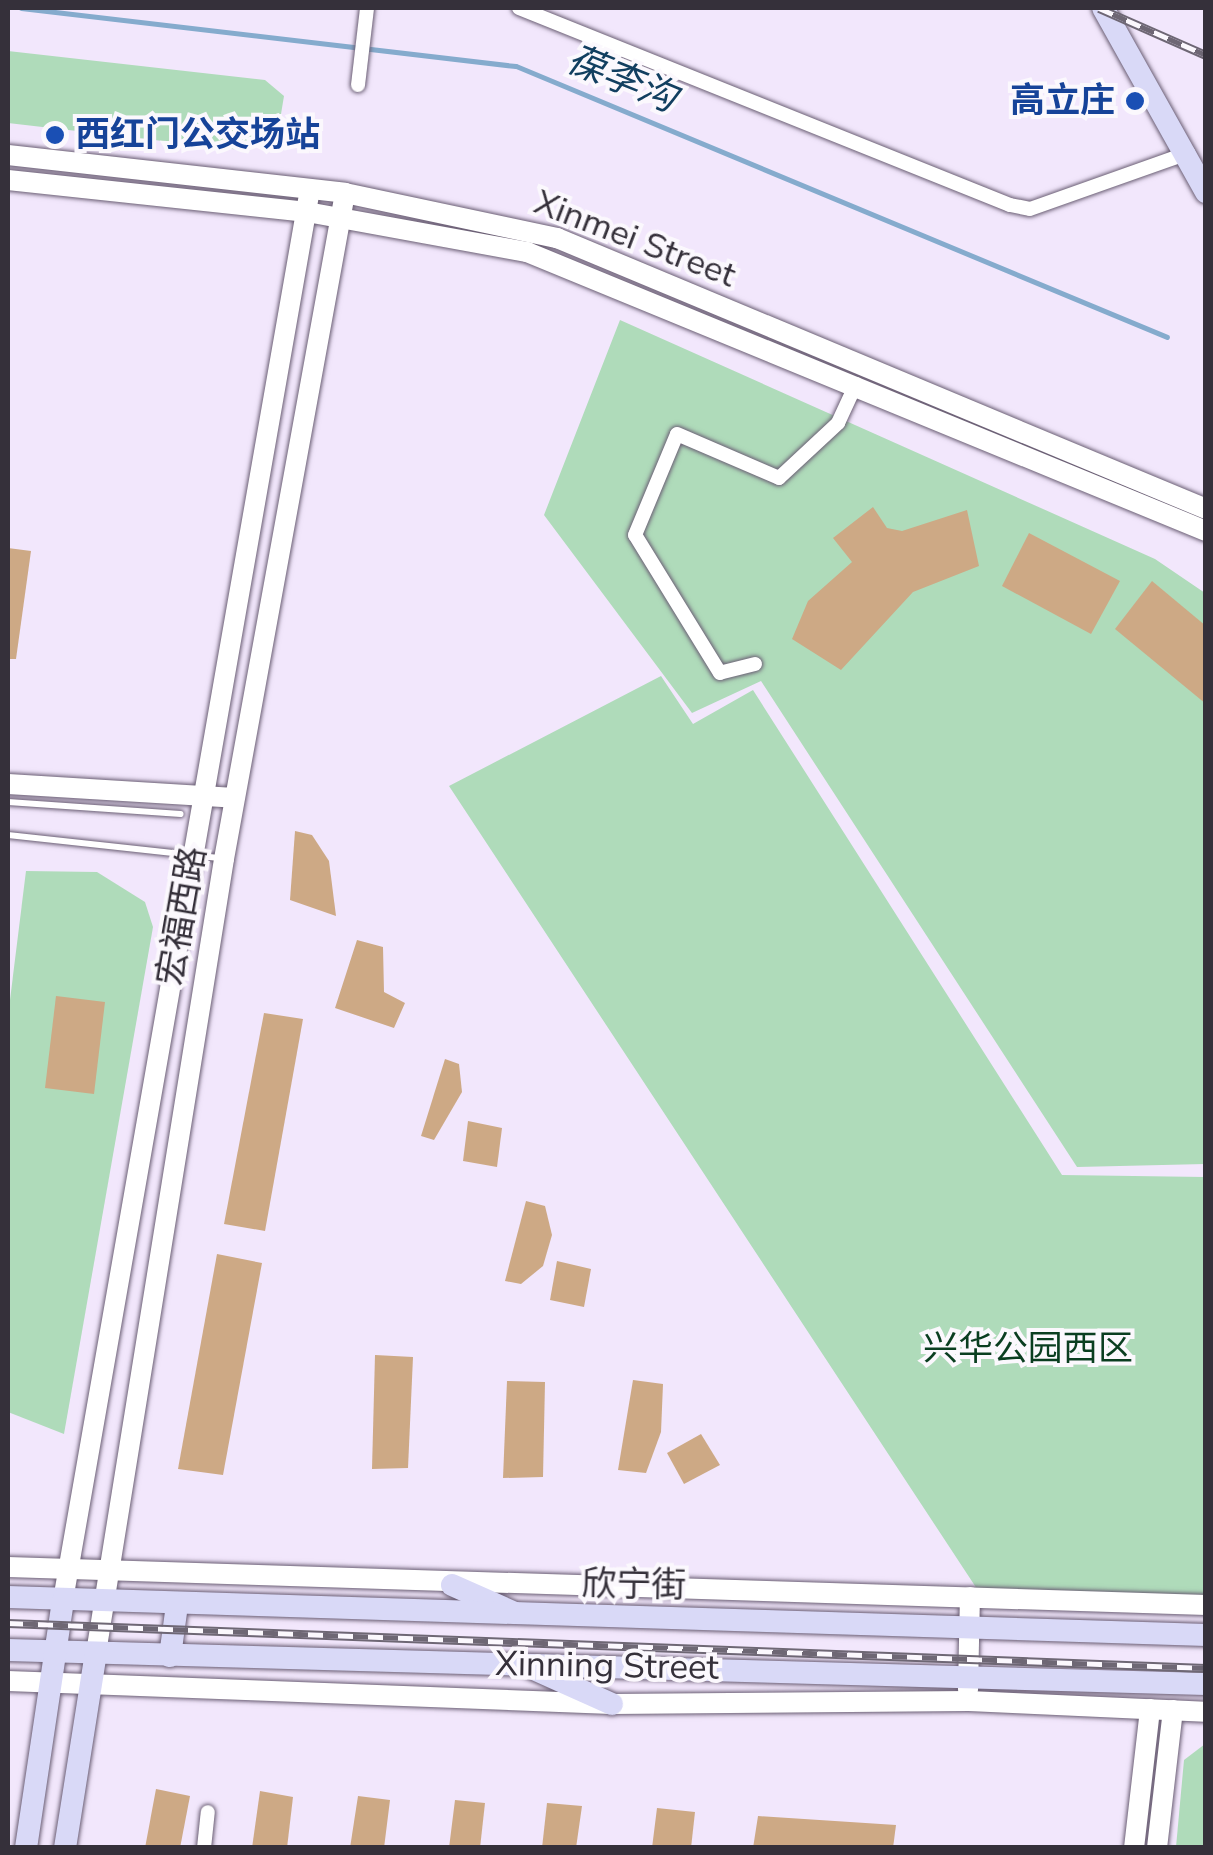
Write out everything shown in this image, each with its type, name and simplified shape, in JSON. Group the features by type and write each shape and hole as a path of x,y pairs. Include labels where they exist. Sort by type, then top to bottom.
{"main road":[{"path":"1103,8 1206,171"},
{"path":"1197,156 1206,192"},
{"path":"452,1585 527,1619"},
{"path":"8,1598 62,1600 27,1840"},
{"name":"欣宁街","path":"62,1600 527,1619 970,1625 1206,1635"},
{"path":"170,1656 177,1605"},
{"path":"8,1650 515,1660 1206,1684"},
{"path":"66,1843 96,1653"},
{"path":"515,1660 612,1704"},
{"path":"27,1840 52,1825 66,1843"}],"street":[{"path":"358,83 367,8"},
{"path":"519,8 1020,208 1197,156 1206,207"},
{"name":"Xinmei Street","path":"8,154 346,193 557,238 1206,509"},
{"name":"Xinmei Street","path":"8,180 339,216 527,252 1206,531"},
{"name":"宏福西路","path":"62,1600 310,189"},
{"name":"宏福西路","path":"96,1653 106,1572 224,859 346,193"},
{"path":"754,664 720,673 635,535 677,434 778,478 838,423 856,384"},
{"path":"8,784 236,798"},
{"path":"8,1567 452,1585 1206,1605"},
{"path":"968,1701 970,1597"},
{"name":"Xinning Street","path":"8,1681 612,1704 968,1701 1206,1712"},
{"path":"1134,1848 1150,1709"},
{"path":"1157,1848 1173,1710"},
{"path":"204,1848 208,1812"}],"lane":[{"path":"8,802 181,814"},
{"path":"8,835 224,859"}],"green space":[{"path":"8,51 265,80 284,96 281,114 249,151 8,123"},
{"path":"620,320 1155,559 1205,593 1205,1164 1077,1167 761,681 692,713 544,515"},
{"name":"兴华公园西区","path":"661,676 693,724 753,690 1062,1175 1205,1177 1205,1598 979,1592 449,786"},
{"path":"26,871 97,872 145,902 153,927 64,1434 8,1412 8,1016"},
{"path":"1205,1744 1205,1847 1176,1847 1184,1760"}],"building":[{"path":"873,507 887,528 902,531 967,510 979,566 913,592 841,670 792,639 808,601 852,562 833,538"},
{"path":"1029,533 1120,581 1091,634 1002,586"},
{"path":"8,548 31,551 16,659 8,659"},
{"path":"1152,581 1206,626 1206,704 1115,629"},
{"path":"295,831 312,835 329,861 336,916 290,900"},
{"path":"357,940 383,947 384,992 405,1003 394,1028 335,1008"},
{"path":"56,996 105,1002 94,1094 45,1088"},
{"path":"264,1013 303,1019 265,1231 224,1224"},
{"path":"445,1059 459,1064 462,1092 434,1140 421,1136"},
{"path":"468,1121 502,1128 497,1167 463,1161"},
{"path":"526,1201 545,1206 552,1235 543,1266 521,1284 505,1281"},
{"path":"217,1254 262,1263 223,1475 178,1469"},
{"path":"557,1261 591,1269 584,1307 550,1300"},
{"path":"375,1355 413,1357 408,1468 372,1469"},
{"path":"633,1380 663,1384 661,1432 646,1473 618,1470"},
{"path":"507,1381 545,1382 543,1477 503,1478"},
{"path":"701,1434 720,1465 684,1484 667,1453"},
{"path":"156,1789 190,1796 180,1848 145,1848"},
{"path":"260,1791 293,1797 287,1848 252,1848"},
{"path":"358,1796 390,1800 384,1848 350,1848"},
{"path":"455,1800 485,1803 480,1848 449,1848"},
{"path":"547,1803 582,1806 576,1848 542,1848"},
{"path":"657,1808 695,1812 691,1848 652,1848"},
{"path":"758,1816 896,1825 893,1848 753,1848"}],"waterway":[{"name":"葆李沟","path":"21,8 516,66 1167,337"}],"railway":[{"path":"1099,8 1206,55"},
{"path":"8,1623 1206,1668"}],"place":[{"name":"高立庄","path":"1135,101"},
{"name":"西红门公交场站","path":"55,135"}]}
